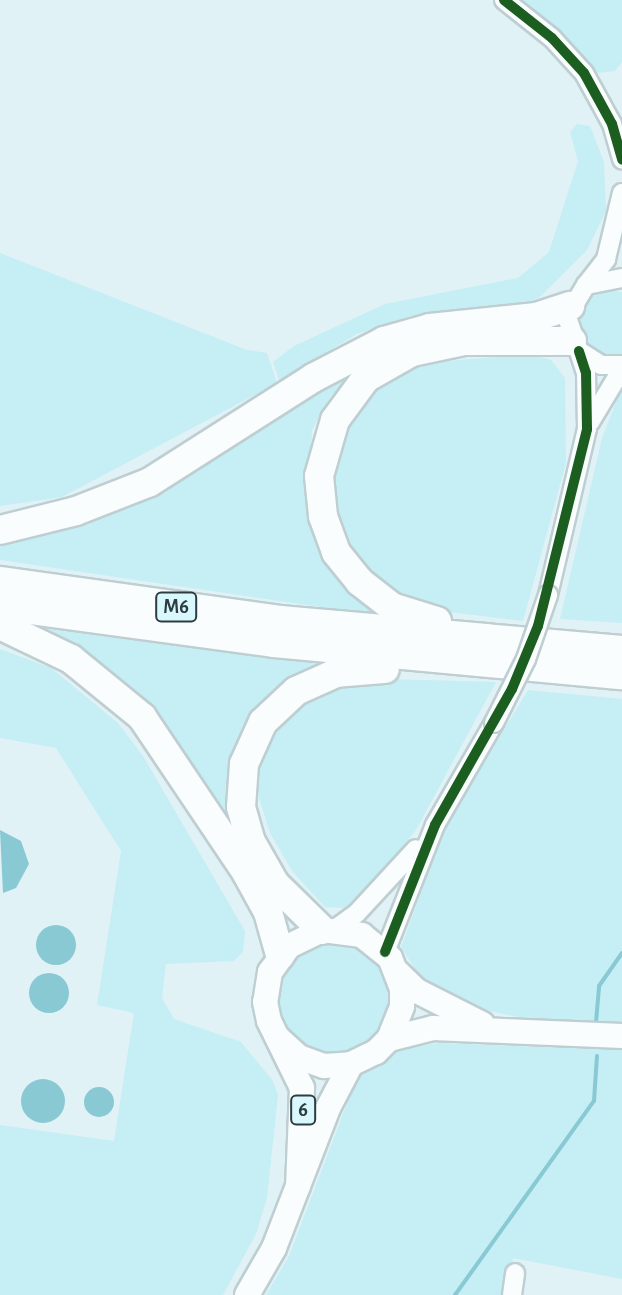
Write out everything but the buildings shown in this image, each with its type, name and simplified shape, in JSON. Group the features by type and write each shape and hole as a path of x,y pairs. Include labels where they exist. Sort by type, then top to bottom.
{"highway":[{"path":"0,530 76,511 150,482 313,378 384,341 430,328 536,317 578,295"},
{"path":"515,642 473,627 406,613 360,582 336,552 326,529 321,461 347,400 373,372 396,359 452,342 575,346"},
{"name":"M6","path":"0,581 280,620 622,650"},
{"name":"M6","path":"0,606 260,642 622,675"},
{"path":"0,625 71,659 142,717 246,872 268,912 280,955"},
{"path":"328,930 275,884 245,821 242,777 263,722 296,691 336,673 498,665"}],"main road":[{"path":"280,955 299,938 328,930 362,935 417,991 495,1029"},
{"name":"6","path":"280,955 270,972 265,1002 302,1088 298,1186"},
{"path":"389,1039 402,1006 391,962"},
{"path":"351,1064 389,1039 433,1028 622,1036"},
{"name":"6","path":"247,1295 274,1248 351,1064 311,1063 279,1039"}],"street":[{"path":"504,0 552,38 584,73 612,124 622,160"},
{"path":"328,930 397,873 435,825 494,723 526,659 548,595 587,429 588,396 575,346 578,295 606,259 622,193"},
{"path":"578,295 622,278"},
{"path":"575,346 601,365 622,367 587,429"},
{"path":"391,962 435,825"},
{"path":"512,1295 515,1273"}],"shaded area":[{"path":"518,0 622,0 622,62 615,71 597,73 542,17"},
{"path":"577,124 590,126 604,162 606,211 587,250 540,297 526,304 410,316 357,334 279,380 273,362 294,346 385,304 518,278 549,252 578,161 570,132"},
{"path":"0,253 247,350 267,353 277,383 62,497 0,506"},
{"path":"605,290 622,292 622,355 612,358 582,343 577,321 586,300"},
{"path":"530,354 551,360 565,378 566,463 523,621 441,611 385,589 361,568 342,537 333,465 345,433 362,405 391,378 433,362"},
{"path":"361,363 330,397 312,430 308,516 319,551 344,584 382,616 0,560 0,544 192,471"},
{"path":"622,387 622,623 560,619 602,438"},
{"path":"47,629 326,664 260,709 239,738 232,770 245,851 127,688"},
{"path":"0,649 51,668 118,723 143,756 245,931 243,952 234,961 166,964 162,998 174,1019 241,1042 273,1081 278,1095 267,1198 256,1234 223,1295 0,1295 0,1125 114,1141 134,1013 97,1005 121,851 56,748 0,738"},
{"path":"387,679 496,682 416,830 364,894 343,908 325,907 292,871 270,833 258,795 260,751 280,719 310,694"},
{"path":"528,690 622,699 622,1023 529,1019 473,1008 422,980 401,947 446,825"},
{"path":"0,830 21,841 29,864 16,888 3,893"},
{"path":"56,925 70,931 76,945 70,959 56,965 42,959 36,945 42,931"},
{"path":"333,941 354,945 373,957 385,976 389,997 385,1018 373,1037 354,1049 333,1053 312,1049 293,1037 281,1018 277,997 281,976 293,957 312,945"},
{"path":"49,973 63,979 69,993 63,1007 49,1013 35,1007 29,993 35,979"},
{"path":"439,1043 622,1050 622,1279 513,1258 507,1295 266,1295 289,1256 357,1077 396,1050"},
{"path":"43,1079 58,1086 65,1101 58,1116 43,1123 28,1116 21,1101 28,1086"},
{"path":"99,1087 110,1091 114,1102 110,1113 99,1117 88,1113 84,1102 88,1091"}],"waterway":[{"path":"596,1022 599,986 622,953"},
{"path":"455,1295 594,1101 597,1056"}],"cycle path":[{"path":"504,0 552,38 584,73 612,124 622,160"},
{"path":"385,952 435,825 512,689 538,626 587,429 586,373 579,351"}]}
